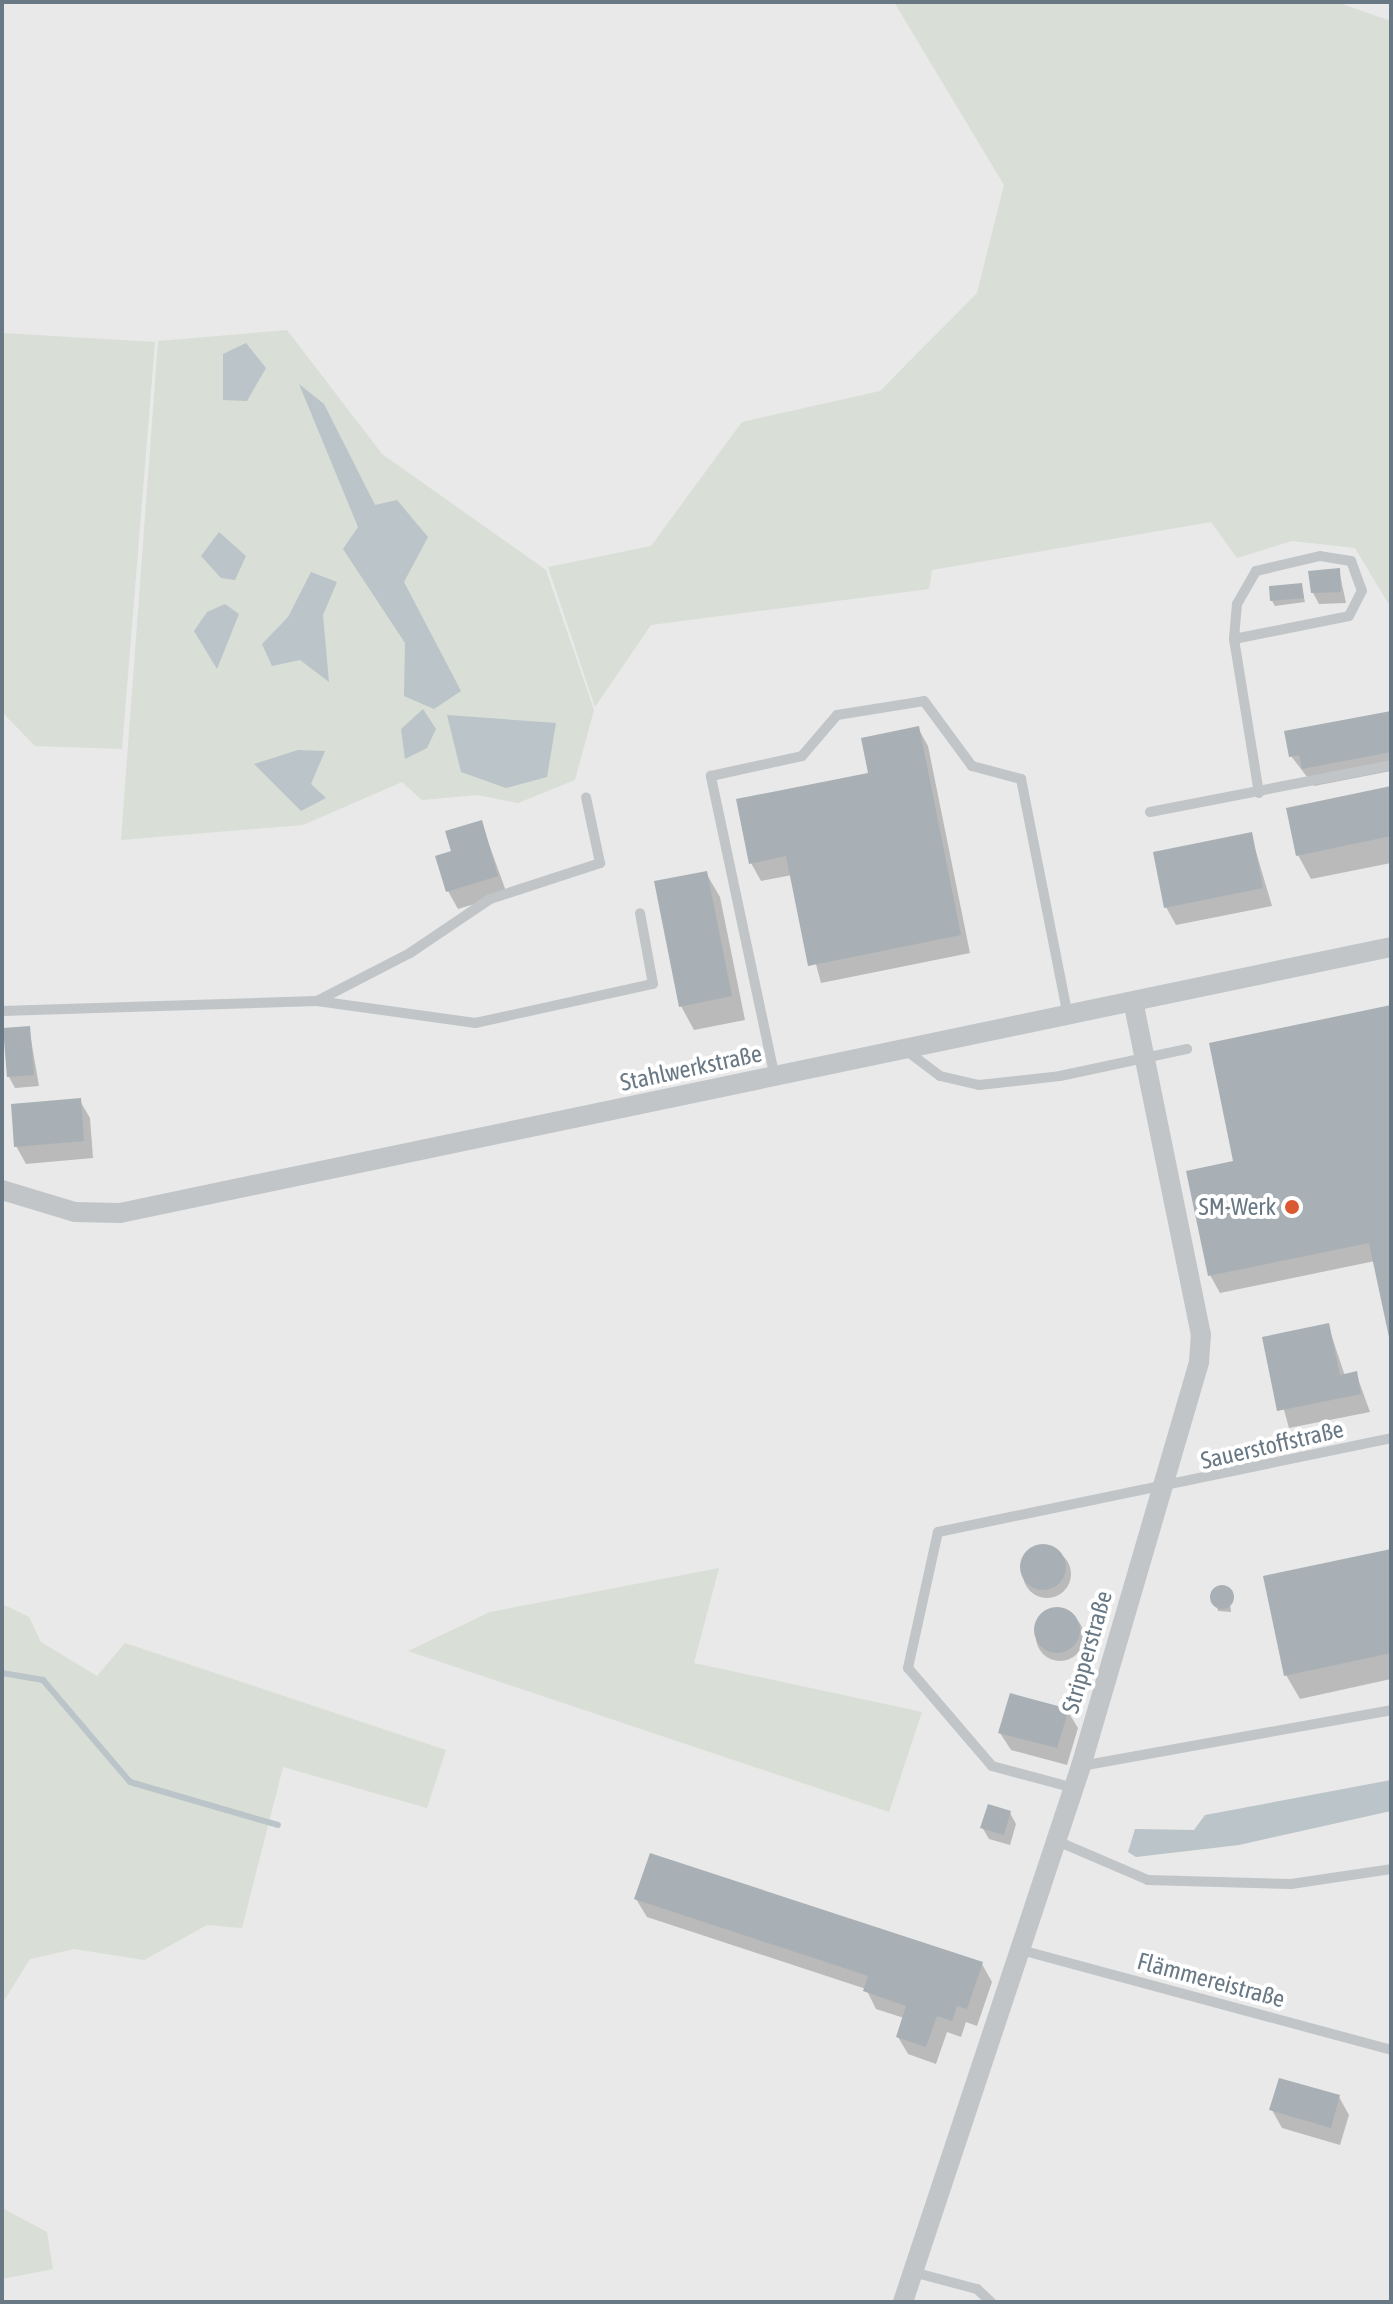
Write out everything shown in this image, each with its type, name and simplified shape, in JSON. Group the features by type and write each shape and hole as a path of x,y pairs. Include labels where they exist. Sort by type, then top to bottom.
{"street":[{"name":"Stahlwerkstraße","path":"2,1190 75,1212 120,1213 907,1051 1391,947"},
{"name":"Stripperstraße","path":"903,2302 1081,1766 1161,1490 1201,1335 1133,1002"}],"lane":[{"path":"1234,639 1349,616 1362,591 1351,561 1320,556 1256,571 1237,604 1234,639 1259,793"},
{"path":"775,1078 711,776 802,756 837,715 924,701 972,766 1021,779 1068,1016"},
{"path":"1150,812 1391,765"},
{"path":"317,1001 410,953 490,899 600,863 586,797"},
{"path":"2,1011 317,1001 475,1023 653,984 640,913"},
{"path":"907,1051 940,1076 979,1085 1060,1076 1187,1049"},
{"name":"Sauerstoffstraße","path":"1074,1788 992,1766 908,1668 938,1532 1161,1490 1391,1438"},
{"path":"1081,1766 1194,1751 1391,1710"},
{"path":"1057,1841 1148,1880 1291,1884 1391,1869"},
{"name":"Flämmereistraße","path":"1021,1950 1391,2050"},
{"path":"913,2272 977,2289 991,2302"}],"shaded area":[{"path":"2,2 1391,2 1391,2302 2,2302"},
{"path":"894,2 1336,2 1391,21 1391,608 1355,548 1292,541 1237,558 1211,522 932,570 929,589 651,625 595,707 548,567 651,546 742,422 880,391 977,293 1004,185"},
{"path":"287,330 382,454 546,570 594,710 575,780 518,803 477,795 422,800 402,782 303,825 121,840 158,341"},
{"path":"2,333 155,342 122,749 35,746 2,712"},
{"path":"246,343 266,368 247,401 223,400 223,354"},
{"path":"299,384 324,404 375,505 397,500 428,537 404,582 461,691 434,709 404,696 405,643 343,549 358,527"},
{"path":"219,532 246,556 235,580 221,578 201,556"},
{"path":"311,572 337,582 323,615 329,682 300,660 272,666 262,644 288,617"},
{"path":"225,604 239,614 217,669 194,631 207,612"},
{"path":"423,709 436,729 427,748 405,759 401,729"},
{"path":"447,715 556,723 547,777 506,788 461,772"},
{"path":"298,750 325,751 311,784 326,798 301,811 254,764"},
{"path":"719,1568 694,1663 922,1712 889,1812 408,1651 490,1612"},
{"path":"2,1604 29,1617 41,1642 97,1676 125,1643 446,1750 427,1808 283,1767 242,1928 207,1925 144,1960 74,1949 30,1959 2,2004"},
{"path":"1391,1780 1391,1811 1239,1845 1136,1857 1128,1852 1135,1829 1194,1830 1205,1815"},
{"path":"2,2208 47,2232 53,2269 2,2279"}],"building":[{"path":"1340,568 1341,592 1311,593 1308,571"},
{"path":"1302,583 1304,598 1270,601 1269,586"},
{"path":"1391,711 1391,752 1302,769 1299,755 1289,757 1284,731"},
{"path":"919,726 961,935 808,966 786,856 749,864 736,799 868,773 861,738"},
{"path":"1391,786 1391,836 1296,856 1286,808"},
{"path":"482,820 498,876 446,892 435,856 451,851 445,831"},
{"path":"1252,832 1263,888 1164,908 1153,852"},
{"path":"707,871 732,996 679,1007 654,881"},
{"name":"SM-Werk","path":"1391,1005 1390,1342 1369,1243 1208,1276 1186,1171 1233,1161 1209,1043"},
{"path":"30,1026 34,1075 7,1077 3,1028"},
{"path":"81,1098 84,1141 14,1147 11,1104"},
{"path":"1329,1323 1340,1375 1357,1371 1361,1394 1277,1411 1262,1337"},
{"path":"1043,1544 1059,1551 1066,1567 1059,1583 1043,1590 1027,1583 1020,1567 1027,1551"},
{"path":"1391,1549 1391,1653 1284,1676 1263,1576"},
{"path":"1222,1585 1231,1588 1234,1597 1231,1606 1222,1609 1213,1606 1210,1597 1213,1588"},
{"path":"1057,1607 1073,1614 1080,1630 1073,1646 1057,1653 1041,1646 1034,1630 1041,1614"},
{"path":"1010,1693 1069,1709 1057,1748 998,1733"},
{"path":"988,1804 1011,1811 1004,1835 980,1828"},
{"path":"650,1853 983,1962 967,2009 957,2006 952,2021 937,2016 926,2047 896,2037 906,2006 863,1991 868,1976 634,1899"},
{"path":"1279,2078 1340,2095 1331,2128 1269,2110"}],"waterway":[{"path":"2,1673 43,1680 130,1782 278,1825"}],"place":[{"name":"SM-Werk","path":"1292,1207"}]}
